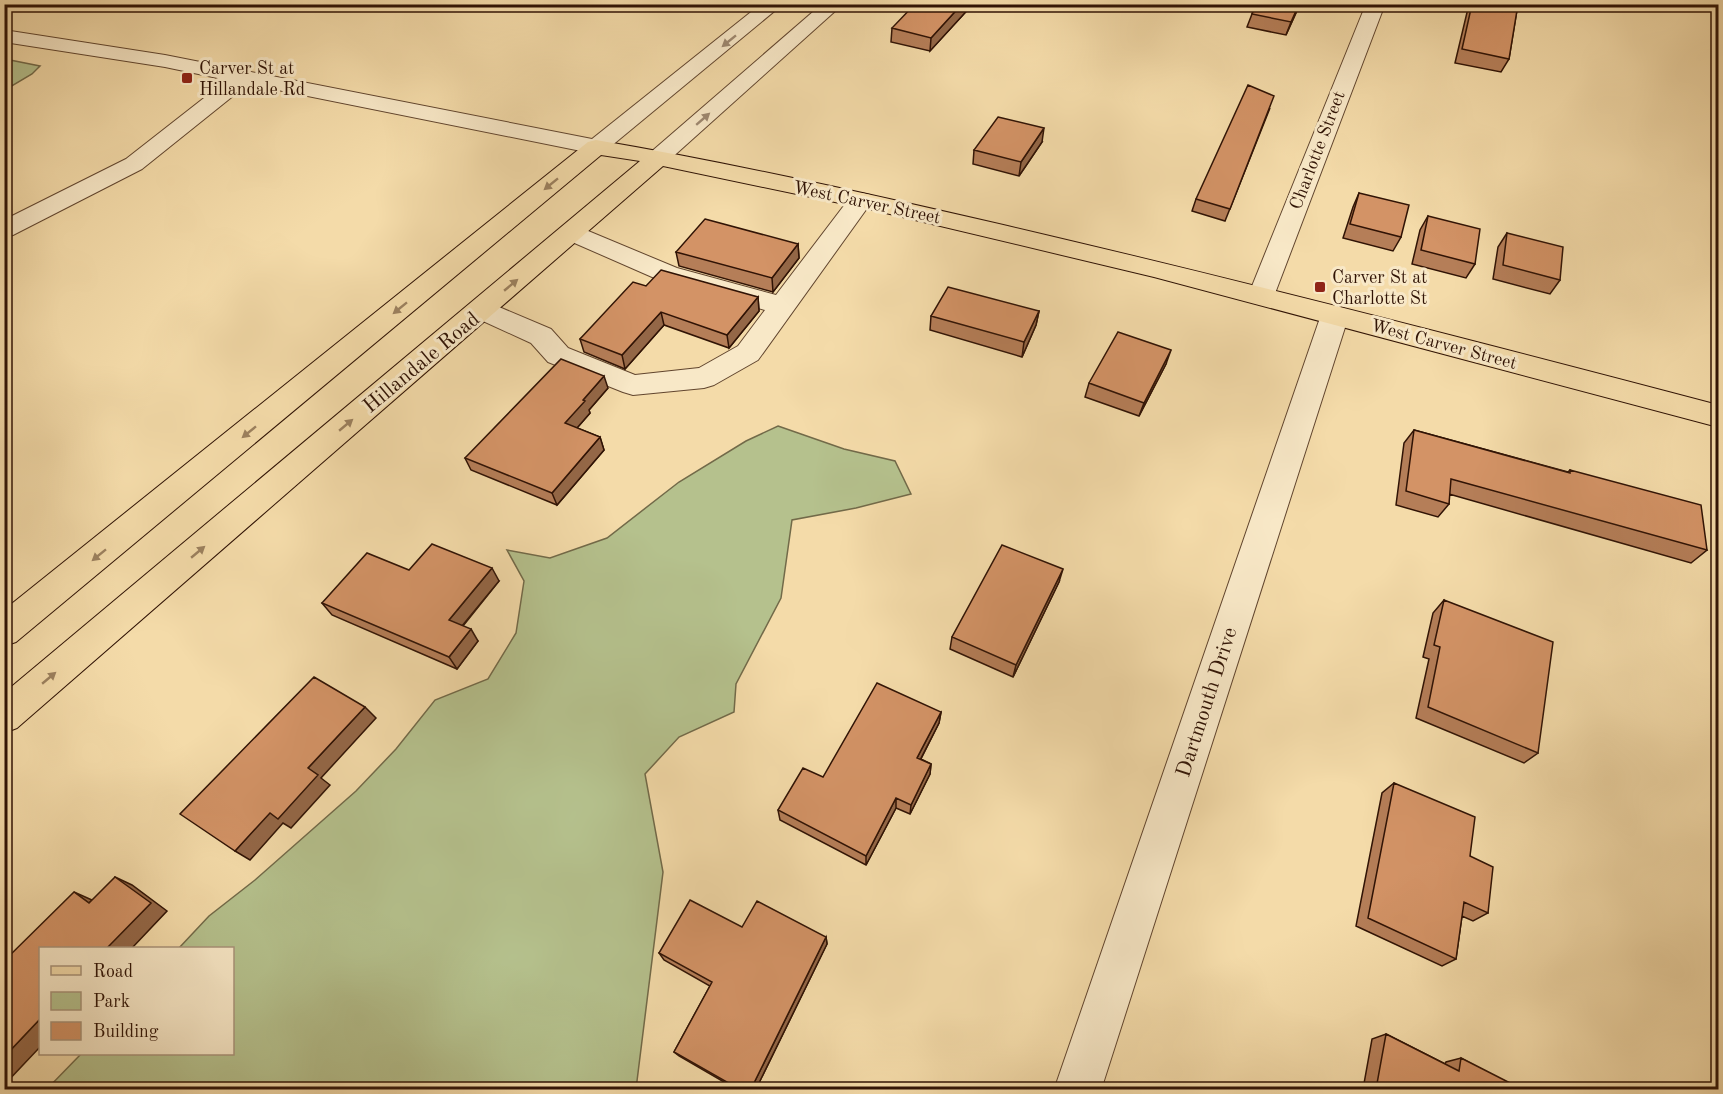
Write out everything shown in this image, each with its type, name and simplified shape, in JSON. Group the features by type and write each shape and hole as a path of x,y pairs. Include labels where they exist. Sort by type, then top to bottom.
{"main road":[{"name":"West Carver Street","path":"596,147 659,157 861,200 1261,296 1719,416"},
{"path":"4,632 596,147"},
{"name":"Hillandale Road","path":"4,716 659,157"}],"street":[{"path":"596,147 774,4"},
{"name":"Hillandale Road","path":"659,157 834,4"},
{"name":"Charlotte Street","path":"1261,296 1376,4"},
{"name":"West Carver Street","path":"4,36 165,61 596,147"},
{"path":"4,230 134,164 244,77"},
{"path":"482,310 541,336 558,355 633,385 704,378 748,353 861,200"},
{"path":"572,233 668,274 782,306"},
{"name":"Dartmouth Drive","path":"1077,1089 1335,315"}],"green space":[{"path":"5,59 40,66 32,74 5,90"},
{"path":"778,426 844,449 895,461 911,494 856,508 792,520 781,598 736,684 734,712 679,737 645,774 663,872 636,1089 47,1089 80,1055 234,1055 234,947 180,947 209,916 255,880 356,791 396,749 435,700 488,679 516,633 524,581 507,550 550,558 607,538 679,482 746,441"}],"building":[{"path":"915,4 962,4 931,38 892,28"},
{"path":"1256,4 1299,4 1291,22 1252,14"},
{"path":"1472,4 1518,4 1509,59 1462,49"},
{"path":"1248,85 1274,96 1230,209 1196,199"},
{"path":"998,117 1044,128 1021,162 974,150"},
{"path":"1359,193 1409,205 1401,237 1350,224"},
{"path":"1428,216 1480,229 1475,264 1421,250"},
{"path":"705,219 798,244 772,278 676,252"},
{"path":"1507,233 1563,247 1560,280 1503,265"},
{"path":"661,270 758,297 727,335 661,312 622,355 580,339 633,282 646,286"},
{"path":"948,287 1039,311 1024,342 931,316"},
{"path":"1118,332 1171,350 1144,403 1089,383"},
{"path":"561,359 604,376 565,423 600,437 552,493 465,458"},
{"path":"1414,430 1570,473 1570,470 1701,505 1707,550 1451,479 1449,504 1406,491"},
{"path":"432,544 492,568 449,620 471,629 449,657 322,603 367,553 409,570"},
{"path":"1002,545 1063,569 1016,665 952,637"},
{"path":"1444,600 1553,642 1538,753 1428,707 1440,647 1434,645"},
{"path":"314,677 365,707 308,768 318,775 278,819 270,813 235,851 180,814"},
{"path":"877,683 941,712 917,758 931,764 911,805 896,798 866,856 778,810 803,768 823,777"},
{"path":"1394,783 1475,817 1470,856 1493,867 1488,913 1464,902 1456,959 1368,918"},
{"path":"115,877 151,903 108,947 39,947 39,1020 4,1057 4,961 74,892 89,903"},
{"path":"690,900 742,927 757,901 826,937 751,1089 739,1089 674,1052 712,982 659,953"},
{"path":"1386,1034 1459,1071 1461,1058 1518,1089 1376,1089"}],"place":[{"name":"Carver St at Hillandale Rd","path":"187,78"},
{"name":"Carver St at Charlotte St","path":"1320,287"}]}
